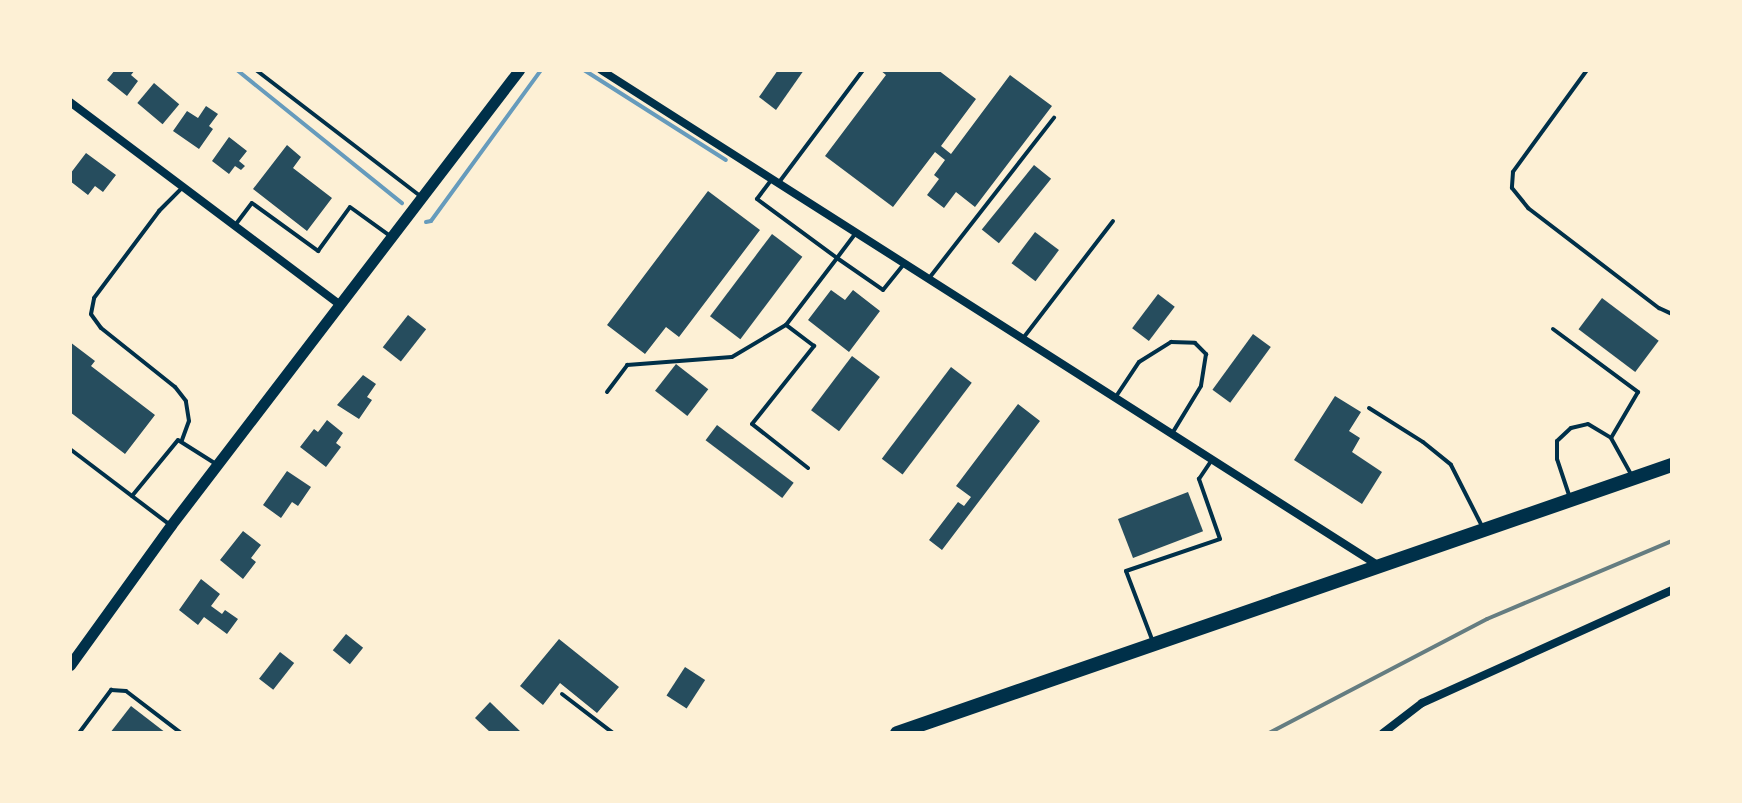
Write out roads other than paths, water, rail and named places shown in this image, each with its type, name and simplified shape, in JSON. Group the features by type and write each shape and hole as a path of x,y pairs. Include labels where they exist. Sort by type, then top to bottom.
{"highway":[{"path":"897,733 1672,465"}],"main road":[{"path":"70,665 171,525 519,70"}],"street":[{"path":"601,70 1380,567"},
{"path":"72,108 340,305"},
{"path":"1383,733 1422,703 1672,590"}],"lane":[{"path":"256,70 422,198"},
{"path":"863,70 775,181 757,199 883,290 904,264"},
{"path":"1587,70 1513,172 1512,188 1528,208 1659,308 1672,314"},
{"path":"929,279 1054,118"},
{"path":"132,496 174,443 182,440 189,421 186,401 175,387 101,328 91,314 94,298 159,211 183,187"},
{"path":"235,226 252,203 318,251 350,207 392,237"},
{"path":"1023,339 1113,221"},
{"path":"607,392 627,365 732,357 786,325 856,233"},
{"path":"786,325 814,346 752,424 808,468"},
{"path":"1553,329 1638,392 1611,438"},
{"path":"1115,398 1139,362 1171,342 1195,343 1206,354 1201,386 1171,434"},
{"path":"1369,408 1423,442 1451,465 1484,530"},
{"path":"1571,500 1557,459 1557,441 1571,428 1588,424 1611,438 1633,478"},
{"path":"182,440 217,465"},
{"path":"70,449 171,525"},
{"path":"1154,645 1126,571 1220,539 1199,479 1212,460"},
{"path":"79,733 111,690 126,691 181,733"},
{"path":"562,694 613,733"}],"waterway":[{"path":"237,70 402,203"},
{"path":"426,222 431,221 541,70"},
{"path":"584,70 726,160"}],"railway":[{"path":"1269,733 1487,619 1672,541"}]}
